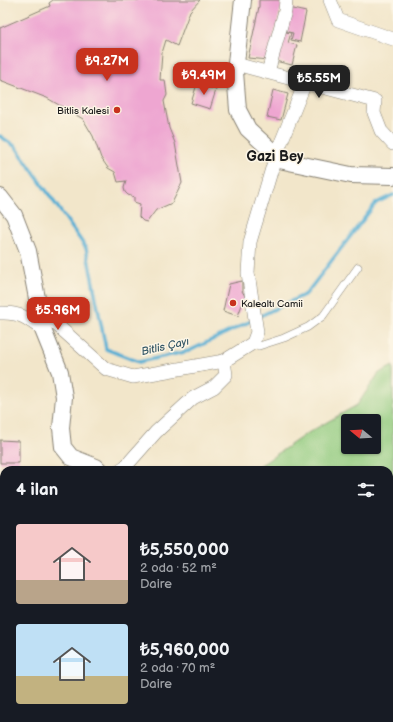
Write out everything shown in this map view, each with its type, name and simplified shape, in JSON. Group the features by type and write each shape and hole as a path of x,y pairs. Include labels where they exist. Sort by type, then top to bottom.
{"street":[{"path":"243,0 235,72 238,110 248,129 284,161 350,175 393,176"},
{"path":"268,72 285,11 286,0"},
{"path":"330,0 338,20 393,39"},
{"path":"236,64 375,101 374,113 381,131 393,144"},
{"path":"38,308 106,369 133,377 224,361 255,338 248,273 250,242 276,155 305,83"},
{"path":"0,197 14,214 28,250 43,330 60,372 64,397 61,428 63,447 71,457 94,466"},
{"path":"0,313 12,312 25,317 43,330"},
{"path":"126,466 156,432 193,398 214,387 226,374 224,361"}],"lane":[{"path":"255,338 259,346 284,338 308,327 323,316 358,267"}],"green space":[{"path":"393,366 393,466 258,466 306,434 341,414 341,454 381,454 381,414 341,414 357,405 379,373"}],"building":[{"name":"Bitlis Kalesi","path":"53,0 200,0 190,11 177,46 166,40 162,53 160,80 165,80 167,95 164,101 169,128 175,143 182,183 172,203 156,210 147,222 143,221 139,217 140,204 134,202 134,197 125,192 124,188 126,181 118,182 115,172 108,168 101,158 93,136 83,119 47,98 0,80 0,28 50,6 49,3"},
{"path":"259,0 283,0 268,60 248,58 259,7"},
{"path":"288,8 306,12 300,42 291,40 293,33 283,31"},
{"path":"282,31 291,33 288,43 297,45 292,65 275,61"},
{"path":"197,84 216,90 210,109 191,103"},
{"path":"273,90 288,94 281,120 267,117"},
{"name":"Kalealtı Camii","path":"242,281 242,291 245,296 238,316 223,311 229,284"},
{"path":"0,440 19,441 19,463 0,463"}],"waterway":[{"name":"Bitlis Çayı","path":"0,136 16,147 86,248 106,349 139,362 189,351 253,320"},
{"name":"Bitlis Çayı","path":"258,317 306,294 376,203 393,195"}],"place":[{"name":"Bitlis Kalesi","path":"117,110"},
{"name":"Kalealtı Camii","path":"233,303"}],"district":[{"name":"Gazi Bey","path":"275,156"}]}
